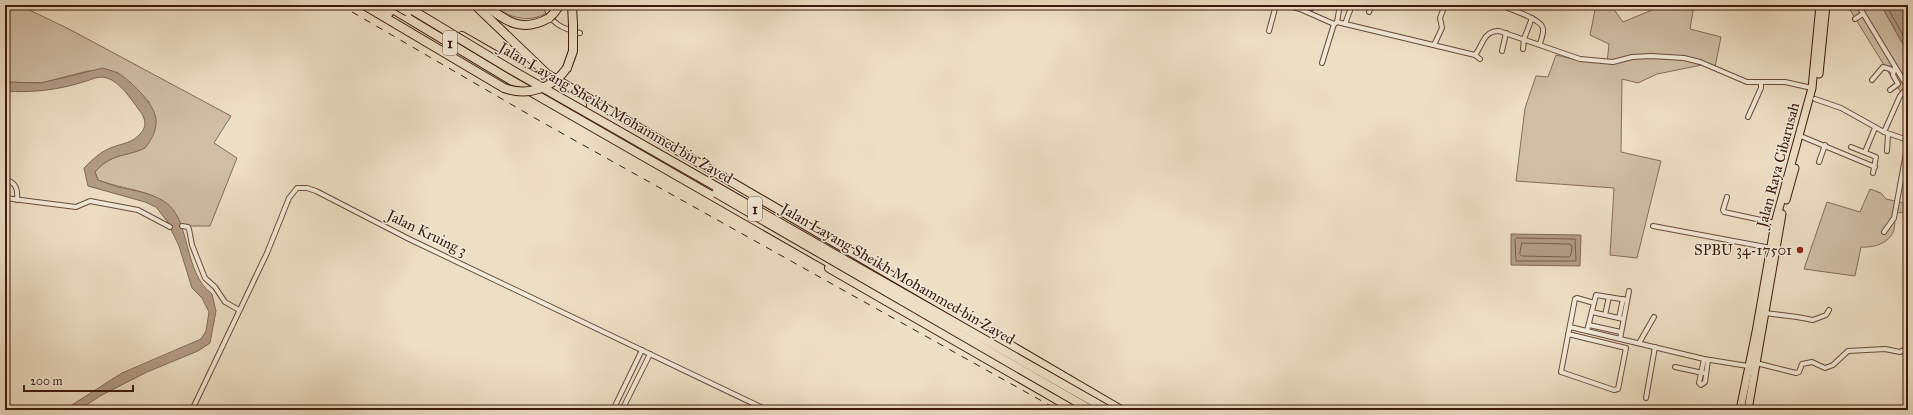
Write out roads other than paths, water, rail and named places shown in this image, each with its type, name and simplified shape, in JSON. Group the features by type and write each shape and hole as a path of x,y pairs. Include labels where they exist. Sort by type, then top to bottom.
{"highway":[{"path":"364,5 504,88 523,91 539,89 552,83 567,68 576,34 573,25 572,5"},
{"path":"376,5 561,115 1075,410"},
{"name":"1","path":"386,5 521,86 1085,410"},
{"name":"Jalan Layang Sheikh Mohammed bin Zayed","path":"396,5 507,73 1091,410"},
{"name":"Jalan Layang Sheikh Mohammed bin Zayed","path":"404,5 516,73 1108,410"},
{"name":"1","path":"410,5 1108,410"},
{"path":"475,5 547,74 1121,410"},
{"path":"485,5 503,19 518,25 532,24 551,16 560,5"}],"main road":[{"name":"Jalan Raya Cibarusah","path":"1740,410 1756,332 1775,223 1812,88 1820,5"},
{"name":"Jalan Raya Cibarusah","path":"1746,410 1765,317 1780,223 1815,99 1826,5"},
{"name":"Jalan Raya Cibarusah","path":"1746,410 1761,325 1765,317"},
{"name":"Jalan Raya Cibarusah","path":"1756,332 1756,352"}],"street":[{"path":"546,5 548,11 558,26 576,34"},
{"path":"1269,31 1276,5"},
{"path":"1286,5 1335,23 1345,24 1475,55 1480,59"},
{"path":"1322,63 1340,5"},
{"path":"1345,24 1352,5"},
{"path":"1369,12 1372,5"},
{"path":"1434,45 1442,29 1440,17 1445,5"},
{"path":"1500,5 1538,21 1543,28 1540,44"},
{"path":"1858,5 1908,88 1900,96 1886,133 1887,151"},
{"path":"1855,19 1863,14"},
{"path":"1523,49 1524,39 1532,18"},
{"path":"1475,55 1488,32 1499,31 1540,44 1575,58 1590,61 1613,62 1632,57 1651,56 1684,58 1700,62 1747,82 1785,82 1812,88"},
{"path":"1502,51 1506,33"},
{"path":"1872,80 1883,67 1890,69 1893,72 1898,84 1890,90"},
{"path":"1893,72 1895,67"},
{"path":"1748,117 1761,82"},
{"path":"1815,99 1841,108 1875,128 1908,141 1894,218 1884,232"},
{"path":"1865,152 1875,128"},
{"path":"1804,137 1875,167"},
{"path":"1819,162 1825,145"},
{"path":"1851,147 1876,157 1873,173"},
{"path":"5,180 13,183 16,187 17,200"},
{"name":"Jalan Kruing 3","path":"192,410 266,253 289,198 297,188 304,187 316,191 408,238 767,410"},
{"path":"1728,197 1723,210 1724,212 1775,223"},
{"path":"5,198 76,207 88,201 138,210 170,227"},
{"path":"182,226 188,227 189,229 192,245 205,278 225,302 239,310"},
{"path":"1654,226 1771,248"},
{"path":"1620,339 1621,318 1625,299 1629,291"},
{"path":"1588,331 1597,294 1625,299"},
{"path":"1606,315 1609,297"},
{"path":"1568,334 1626,348 1618,389 1614,390 1561,373 1568,334 1576,298 1594,303"},
{"path":"1765,317 1797,316 1813,320 1826,315 1829,310"},
{"path":"1592,312 1621,318"},
{"path":"1639,343 1654,318"},
{"path":"1589,325 1621,332"},
{"path":"1570,327 1706,359 1748,366"},
{"path":"1756,363 1796,373 1799,372 1802,364 1812,362 1822,367 1829,367 1848,352 1885,349 1900,352 1907,346"},
{"path":"1646,398 1655,347"},
{"path":"613,410 642,350"},
{"path":"622,410 650,354"},
{"path":"1675,367 1703,373 1706,359"}],"water":[{"path":"1881,5 1902,5 1908,15 1908,53"},
{"path":"103,68 118,73 140,92 153,110 156,124 152,137 145,148 113,158 101,166 95,172 98,180 118,187 154,196 165,202 173,210 184,233 196,273 203,285 212,294 216,311 210,343 198,351 147,372 100,396 79,410 64,410 122,373 201,339 206,331 209,312 202,298 192,288 179,246 167,221 156,207 145,202 88,186 84,168 101,153 134,139 144,128 145,122 143,116 125,91 112,80 101,77 54,89 25,92 5,91 5,82 41,83"},
{"path":"1511,234 1581,235 1580,266 1511,265"}],"waterway":[{"path":"132,373 190,348"}],"railway":[{"path":"340,5 540,121 1058,410"}],"place":[{"name":"SPBU 34-17501","path":"1800,250"}]}
